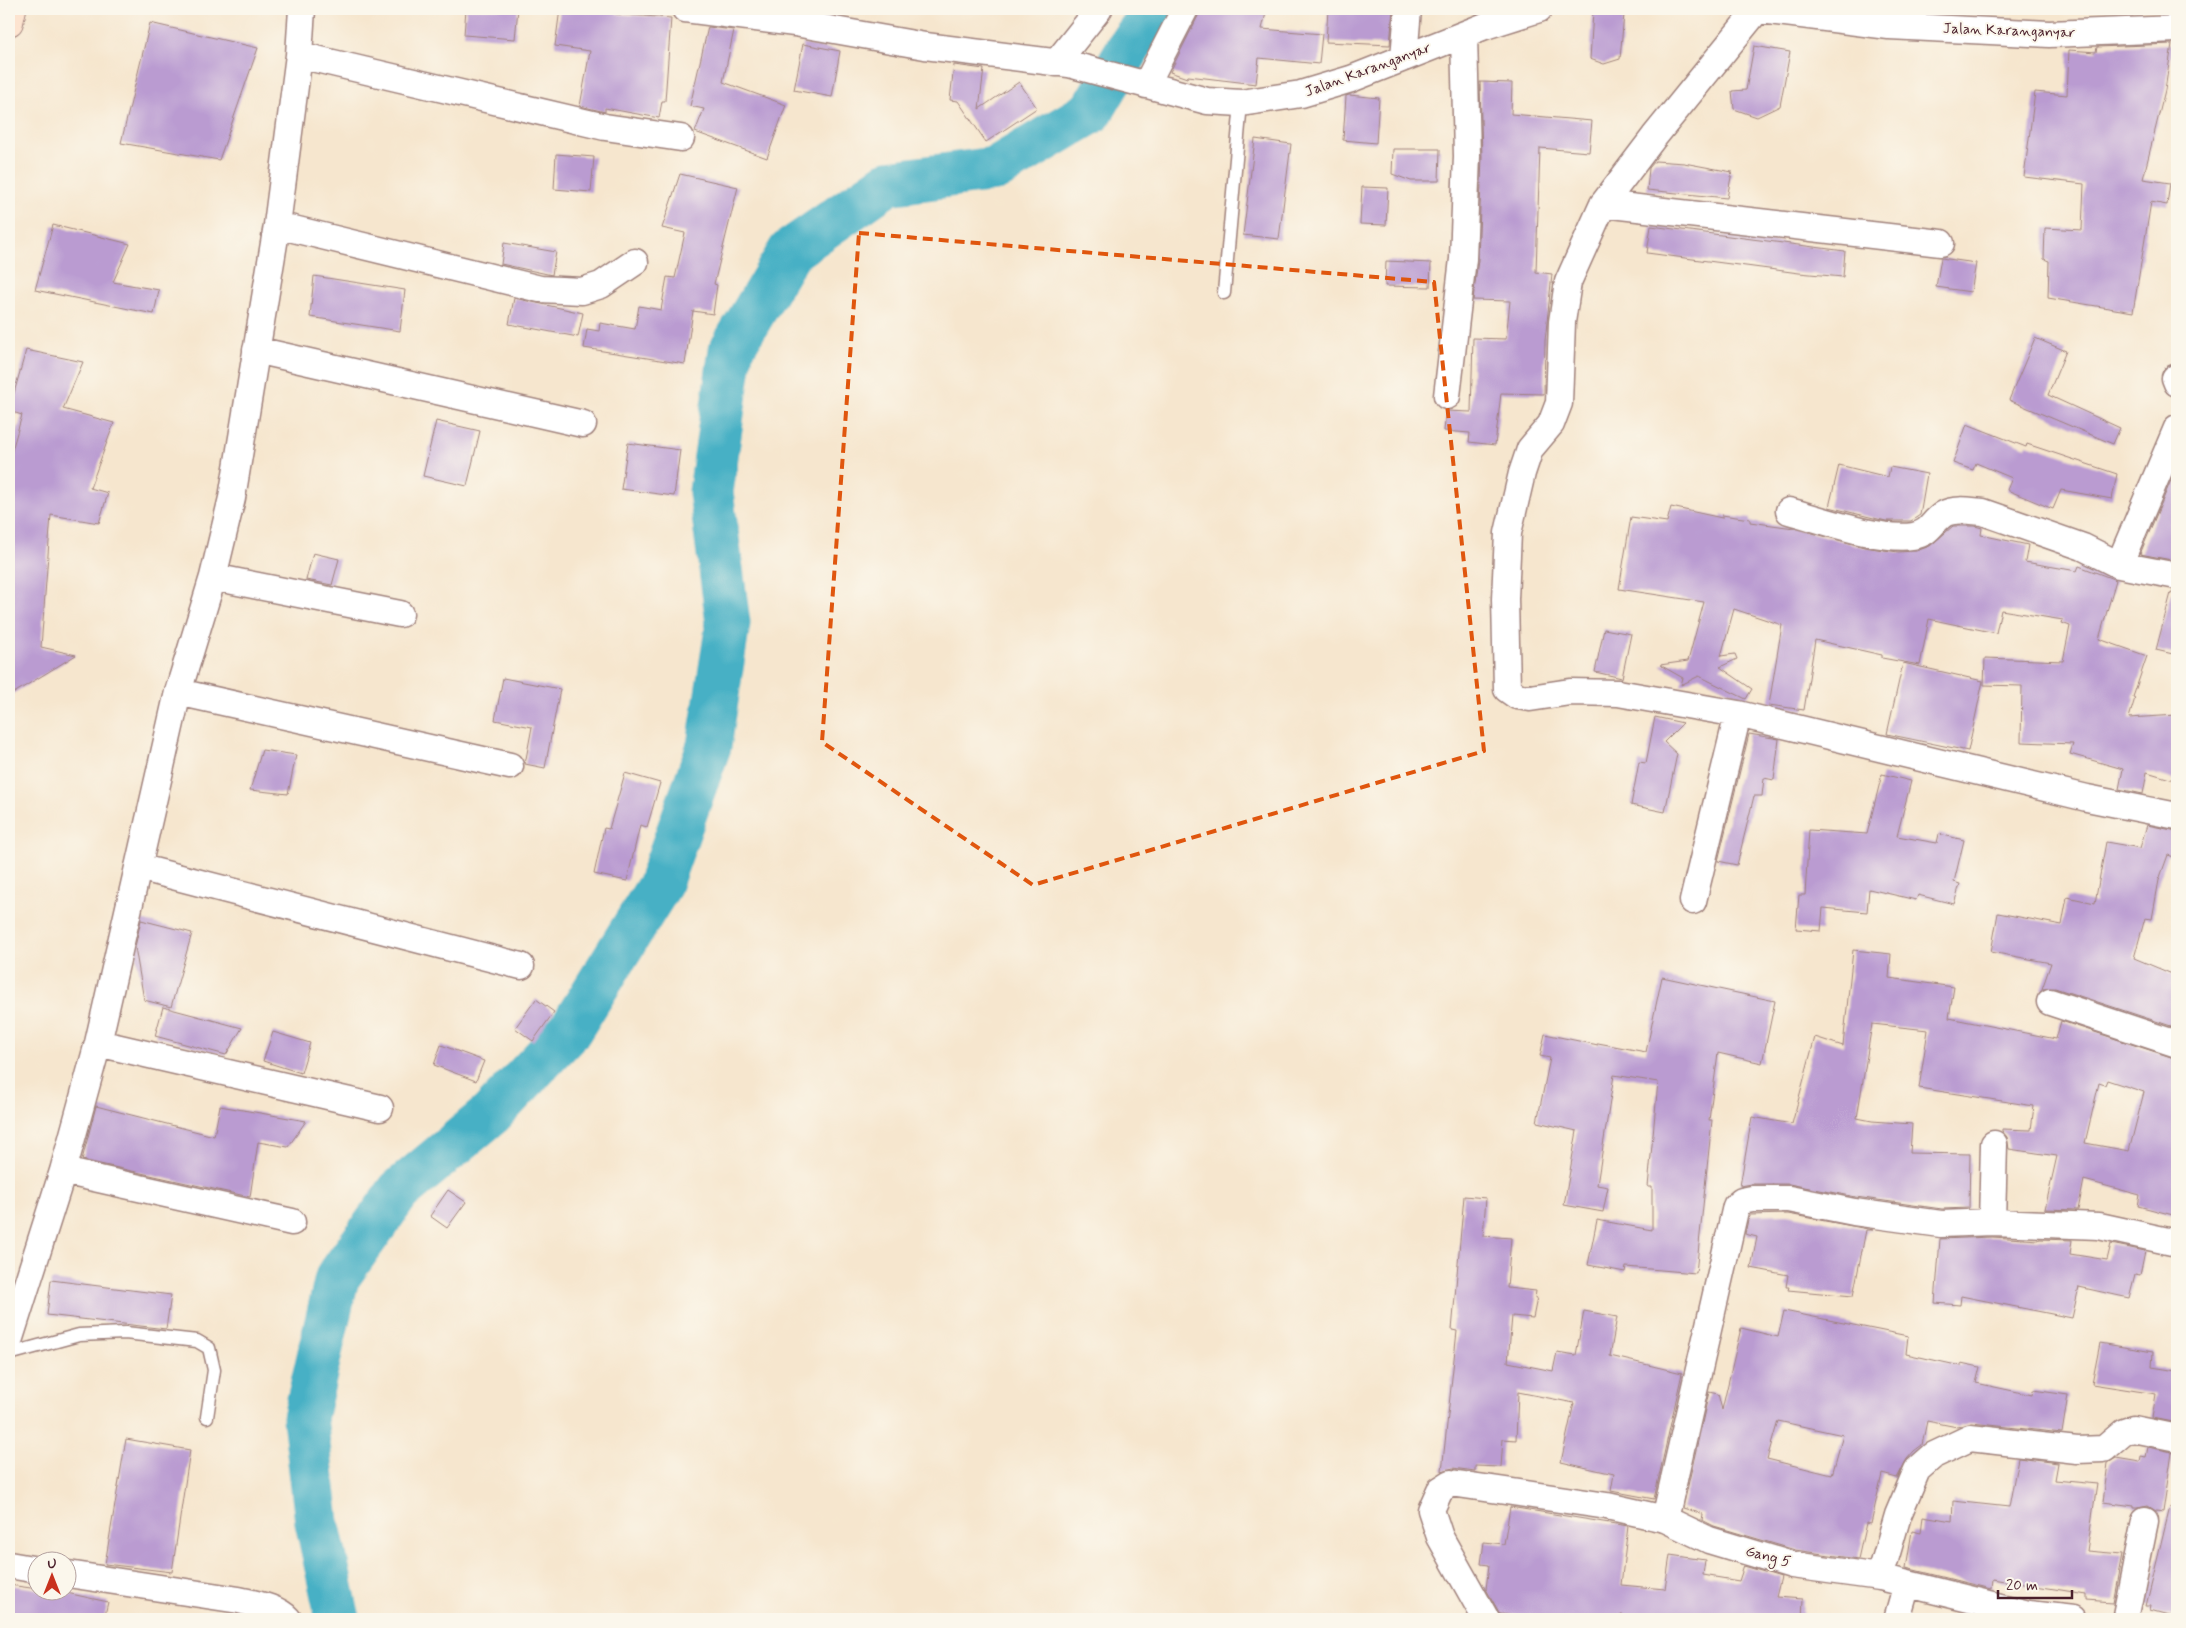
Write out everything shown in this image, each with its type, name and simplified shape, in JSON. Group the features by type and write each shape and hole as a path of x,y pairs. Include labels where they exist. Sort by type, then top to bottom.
{"main road":[{"path":"9,22 12,9"}],"street":[{"path":"9,1341 63,1171 98,1043 178,692 213,577 232,498 277,225 299,55 302,9"},
{"name":"Jalan Karanganyar","path":"685,9 796,16 925,46 1063,64 1208,101 1242,103 1300,94 1351,79 1404,58 1478,23 1539,9"},
{"path":"1063,64 1099,9"},
{"path":"1140,83 1185,9"},
{"path":"1404,58 1408,9"},
{"path":"1754,9 1603,204 1568,282 1564,301 1559,403 1551,424 1530,449 1522,473 1508,533 1505,599 1507,689 1517,696 1530,698 1570,692 1618,693 1738,714 2087,798 2177,816"},
{"name":"Jalan Karanganyar","path":"1754,9 1889,26 2048,34 2177,29"},
{"path":"1446,396 1462,259 1467,156 1478,23"},
{"path":"299,55 605,127 681,138"},
{"path":"1603,204 1941,243"},
{"path":"277,225 540,289 582,291 601,285 635,262"},
{"path":"256,350 583,424"},
{"path":"2120,565 2177,428"},
{"path":"1788,510 1875,534 1901,537 1926,533 1945,514 1967,510 1982,512 2083,547 2120,565 2177,576"},
{"path":"213,577 400,614"},
{"path":"178,692 510,766"},
{"path":"1693,901 1738,714"},
{"path":"138,867 521,966"},
{"path":"2050,1002 2177,1044"},
{"path":"98,1043 380,1108"},
{"path":"1992,1222 1994,1144"},
{"path":"63,1171 292,1222"},
{"path":"1665,1520 1736,1206 1742,1202 1752,1199 1789,1199 1854,1212 1941,1224 1992,1222 2099,1226 2177,1242"},
{"path":"1880,1577 1898,1514 1917,1470 1934,1455 1957,1443 1970,1438 2077,1450 2104,1449 2124,1432 2133,1429 2177,1438"},
{"name":"Gang 5","path":"1486,1619 1440,1537 1431,1510 1440,1490 1452,1483 1607,1506 1665,1520 1709,1540 1792,1565 1880,1577 2029,1614 2073,1619"},
{"path":"2125,1619 2145,1521"},
{"path":"9,1565 28,1568"},
{"path":"78,1576 239,1600 264,1606 288,1619"},
{"path":"1897,1619 1907,1584"}],"lane":[{"path":"1224,293 1242,103"},
{"path":"9,1354 79,1335 125,1333 197,1341 208,1348 214,1370 207,1417"}],"highlighted area":[{"path":"859,233 1434,282 1484,751 1033,885 822,742"}],"building":[{"path":"466,9 518,9 515,39 464,35"},
{"path":"560,9 617,9 616,14 671,18 665,101 662,101 659,118 605,108 605,112 580,106 590,51 555,46"},
{"path":"1200,9 1267,9 1262,29 1322,34 1319,64 1259,58 1256,84 1188,76 1187,78 1170,72"},
{"path":"1328,9 1393,9 1390,45 1326,42"},
{"path":"1593,12 1624,14 1620,59 1604,64 1590,59"},
{"path":"150,23 258,48 219,160 121,143"},
{"path":"708,27 734,30 723,82 786,105 767,158 695,132 704,109 690,106"},
{"path":"803,44 840,51 832,97 794,90"},
{"path":"2172,44 2165,90 2143,179 2170,183 2167,205 2151,202 2133,312 2048,298 2049,261 2044,259 2045,228 2082,230 2084,184 2024,177 2035,92 2067,95 2069,50 2096,52 2097,47"},
{"path":"1754,46 1790,52 1780,106 1757,117 1734,109 1732,91 1746,90"},
{"path":"954,65 984,69 979,109 1019,82 1037,108 986,142 958,101 950,100"},
{"path":"1480,82 1512,83 1511,114 1592,121 1589,152 1540,148 1536,272 1552,274 1545,341 1544,394 1501,393 1495,445 1469,442 1470,433 1444,431 1446,411 1471,412 1473,338 1506,339 1510,301 1473,300 1478,260 1482,157"},
{"path":"1346,96 1379,98 1376,143 1343,140"},
{"path":"1255,139 1291,144 1279,239 1243,235"},
{"path":"1393,149 1440,149 1439,181 1411,181 1392,174"},
{"path":"556,154 594,157 591,192 554,189"},
{"path":"1655,161 1684,163 1732,172 1727,198 1647,190 1649,168"},
{"path":"680,174 738,187 714,284 717,285 713,314 693,311 685,364 584,348 587,329 599,331 600,323 635,329 639,306 661,310 667,277 675,278 685,233 662,228"},
{"path":"1362,187 1388,188 1386,225 1360,224"},
{"path":"53,225 130,244 113,282 159,290 154,314 35,290"},
{"path":"1651,226 1845,251 1843,277 1647,253"},
{"path":"504,243 556,252 552,275 501,264"},
{"path":"1941,258 1976,263 1971,292 1936,287"},
{"path":"1386,261 1431,263 1430,287 1385,286"},
{"path":"314,276 405,290 400,331 310,317"},
{"path":"514,298 583,313 578,337 509,324"},
{"path":"2035,338 2066,351 2048,395 2120,428 2113,444 2009,400"},
{"path":"26,350 83,362 63,409 114,423 90,488 108,493 99,523 51,515 41,647 76,655 9,696 9,461 22,415 9,411"},
{"path":"436,421 480,431 467,486 423,476"},
{"path":"1967,424 2026,447 2027,444 2117,474 2112,499 2061,490 2053,509 2007,490 2012,478 1976,463 1973,470 1953,463"},
{"path":"628,443 680,450 674,496 621,489"},
{"path":"1839,465 1888,477 1890,467 1927,474 1920,515 1911,521 1886,521 1829,507"},
{"path":"2177,466 2177,561 2140,554"},
{"path":"1671,507 1722,518 1722,515 1750,519 1750,522 1794,528 1864,547 1898,552 1916,551 1930,546 1953,526 1975,526 1982,528 1981,535 2028,545 2025,562 2077,571 2079,566 2116,580 2099,639 2147,656 2133,697 2135,698 2129,718 2177,715 2177,781 2147,772 2143,794 2119,789 2123,769 2070,754 2073,744 2021,742 2022,686 1984,685 1985,658 2063,661 2070,626 2062,623 2063,620 2001,610 1996,633 1929,619 1920,665 1882,658 1882,655 1815,640 1804,710 1769,705 1782,625 1734,609 1721,656 1735,654 1737,659 1720,667 1752,689 1746,699 1699,676 1681,685 1683,678 1660,665 1688,661 1704,602 1619,589 1631,517 1667,522"},
{"path":"313,553 339,559 332,585 306,580"},
{"path":"2171,593 2177,594 2177,655 2156,650"},
{"path":"1604,629 1631,634 1622,678 1595,672"},
{"path":"1903,663 1983,681 1968,751 1887,734"},
{"path":"503,678 560,689 545,768 525,764 532,727 495,720"},
{"path":"1655,717 1683,723 1664,742 1677,754 1665,812 1631,805 1639,762 1646,763"},
{"path":"1749,734 1779,739 1774,780 1764,778 1762,796 1754,796 1737,865 1718,861"},
{"path":"262,750 296,755 288,794 250,790"},
{"path":"625,773 660,783 647,827 640,825 627,881 594,874 604,828 609,829"},
{"path":"1882,774 1911,781 1897,836 1937,843 1939,834 1964,840 1954,882 1960,884 1954,904 1918,895 1916,900 1869,889 1867,912 1823,908 1821,931 1796,929 1799,895 1805,895 1809,830 1867,834"},
{"path":"2147,825 2177,831 2177,858 2168,855 2159,880 2152,919 2145,918 2134,958 2177,976 2177,1028 2055,988 2042,989 2051,963 1991,952 1998,913 2062,925 2067,897 2095,903 2106,842 2140,848"},
{"path":"141,920 192,933 171,1007 144,1000 135,947"},
{"path":"1853,950 1891,954 1889,978 1954,987 1949,1018 2056,1039 2061,1021 2177,1059 2177,1216 2138,1206 2140,1195 2084,1180 2078,1210 2045,1209 2057,1156 2009,1149 2007,1137 2002,1131 2002,1129 2031,1130 2034,1106 1919,1088 1928,1030 1872,1024 1857,1118 1912,1124 1910,1153 1970,1154 1969,1208 1942,1209 1856,1197 1789,1184 1752,1184 1740,1186 1752,1117 1792,1124 1815,1037 1843,1046","holes":["2107,1080 2144,1092 2129,1151 2085,1143 2099,1083 2105,1085"]},
{"path":"1662,977 1775,1001 1762,1063 1718,1053 1709,1120 1712,1120 1696,1273 1626,1267 1625,1272 1588,1265 1597,1220 1652,1230 1652,1187 1648,1187 1658,1082 1614,1075 1597,1185 1608,1187 1603,1212 1564,1205 1577,1131 1537,1122 1550,1058 1540,1056 1545,1034 1598,1045 1598,1043 1646,1052"},
{"path":"536,999 554,1012 533,1041 515,1028"},
{"path":"163,1007 242,1028 226,1055 155,1036"},
{"path":"273,1032 310,1043 301,1073 263,1061"},
{"path":"441,1045 484,1061 476,1081 434,1065"},
{"path":"96,1106 214,1136 220,1106 306,1121 288,1147 258,1142 250,1197 82,1160"},
{"path":"448,1190 466,1202 447,1228 430,1216"},
{"path":"1464,1196 1486,1198 1483,1236 1511,1238 1507,1288 1536,1291 1535,1298 1537,1298 1533,1318 1512,1316 1508,1362 1553,1371 1557,1352 1576,1355 1584,1311 1617,1317 1610,1356 1682,1373 1654,1499 1611,1491 1614,1474 1561,1462 1574,1403 1518,1392 1516,1440 1503,1439 1501,1467 1475,1466 1475,1471 1453,1468 1442,1471 1457,1331 1452,1330"},
{"path":"1788,1214 1873,1230 1866,1230 1853,1296 1788,1290 1789,1287 1786,1287 1788,1275 1751,1268 1757,1237 1745,1234 1749,1215"},
{"path":"1992,1237 2072,1240 2070,1254 2107,1260 2111,1244 2145,1251 2140,1275 2135,1274 2129,1298 2079,1287 2072,1318 1961,1296 1960,1305 1935,1303 1940,1239"},
{"path":"51,1280 171,1295 166,1329 47,1315"},
{"path":"1784,1311 1908,1336 1906,1354 1961,1366 1961,1363 1980,1367 1976,1383 2032,1395 2033,1390 2068,1395 2062,1433 1972,1423 1957,1427 1927,1421 1922,1445 1907,1459 1897,1478 1882,1474 1871,1524 1866,1523 1858,1559 1795,1550 1714,1526 1702,1520 1703,1514 1683,1508 1709,1392 1718,1394 1722,1410 1741,1328 1778,1337","holes":["1778,1421 1843,1435 1832,1475 1767,1459"]},
{"path":"2100,1343 2153,1352 2152,1367 2177,1371 2177,1423 2152,1418 2156,1394 2092,1384"},
{"path":"126,1439 190,1450 172,1572 105,1564"},
{"path":"2148,1447 2172,1452 2163,1512 2156,1511 2148,1506 2134,1508 2134,1506 2103,1502 2108,1463 2116,1458 2140,1462 2141,1456 2146,1457"},
{"path":"2018,1458 2058,1463 2055,1480 2097,1484 2087,1551 2122,1554 2113,1602 2086,1600 2086,1594 1992,1579 1991,1589 1906,1568 1912,1531 1921,1533 1923,1516 1952,1521 1953,1501 2009,1507"},
{"path":"1510,1507 1628,1526 1621,1585 1665,1589 1670,1555 1705,1560 1703,1575 1739,1581 1744,1566 1781,1577 1776,1597 1803,1599 1802,1619 1649,1619 1621,1615 1620,1619 1550,1619 1500,1614 1486,1589 1489,1565 1481,1564 1484,1542 1504,1544"},
{"path":"2170,1507 2177,1508 2177,1618 2151,1611 2152,1606 2146,1606"},
{"path":"9,1585 28,1588 28,1600 78,1600 78,1595 108,1602 104,1619 9,1619"}],"waterway":[{"path":"338,1619 317,1522 305,1418 337,1278 399,1191 491,1114 570,1030 659,886 709,746 728,623 711,492 731,350 790,251 888,183 995,169 1091,112 1134,39 1156,9"}]}
